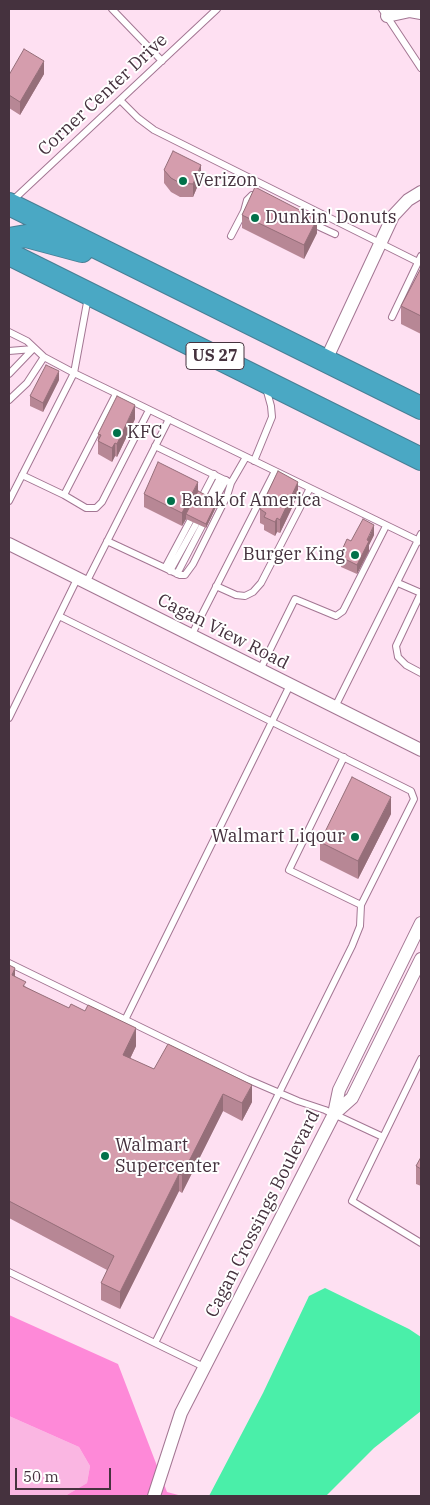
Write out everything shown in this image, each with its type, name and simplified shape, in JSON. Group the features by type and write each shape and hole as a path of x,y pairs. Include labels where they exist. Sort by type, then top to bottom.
{"highway":[{"name":"US 27","path":"9,204 421,408"},
{"path":"9,239 26,236 127,262"},
{"name":"US 27","path":"9,254 263,380 419,461"}],"street":[{"path":"384,12 410,10 421,13"},
{"path":"326,360 393,216 408,200 421,192"},
{"name":"Cagan View Road","path":"9,544 421,750"},
{"path":"334,1114 352,1098 415,952 421,923"},
{"name":"Cagan Crossings Boulevard","path":"154,1496 181,1414 334,1114"}],"lane":[{"path":"112,9 162,61"},
{"name":"Corner Center Drive","path":"9,204 217,9"},
{"path":"384,12 421,68"},
{"path":"120,100 138,118 154,130 380,242 420,258 392,317"},
{"path":"231,236 244,211 247,200 252,195 267,200"},
{"path":"301,217 335,234"},
{"path":"9,501 74,373 89,293"},
{"path":"9,332 27,341 44,357 74,373 420,542"},
{"path":"9,351 34,348"},
{"path":"9,374 34,348"},
{"path":"9,400 27,383 44,357"},
{"path":"254,461 272,417 271,406 263,380"},
{"path":"64,495 116,394"},
{"path":"22,475 86,508 96,508 102,502 149,410"},
{"path":"9,718 59,616 107,541 169,420"},
{"path":"155,446 223,479"},
{"path":"223,479 208,500 223,479 246,457"},
{"path":"191,636 275,471"},
{"path":"107,541 173,572 185,575 193,564 227,496 223,479"},
{"path":"216,586 236,596 245,596 253,592 261,583 310,488"},
{"path":"173,572 196,524 173,572"},
{"path":"260,670 295,599 336,616 343,610 386,526"},
{"path":"335,708 420,542 421,534"},
{"path":"398,583 421,593 396,646 398,658 421,673"},
{"path":"59,616 406,788 411,792 414,799 361,905 360,926 352,946 155,1343"},
{"path":"125,1020 290,685"},
{"path":"344,757 289,870 361,905"},
{"path":"9,963 279,1093 334,1114 383,1137"},
{"path":"421,1059 352,1200 421,1243"},
{"path":"9,1272 204,1367"}],"shaded area":[{"path":"325,1288 409,1329 421,1337 421,1411 374,1448 326,1496 209,1496 263,1393 309,1296"},
{"path":"9,1315 118,1364 167,1492 182,1496 65,1496 87,1483 90,1466 79,1447 9,1416"},
{"path":"9,1416 79,1447 90,1466 87,1483 65,1496 9,1496"}],"building":[{"path":"24,49 44,61 20,102 9,95 9,75"},
{"path":"173,151 201,165 193,184 180,183 171,178 164,170"},
{"path":"255,187 317,219 304,245 242,215"},
{"path":"421,268 421,316 401,306"},
{"path":"46,365 59,371 43,403 30,396"},
{"path":"117,396 135,405 117,444 115,443 112,448 98,441 101,435 98,434"},
{"path":"158,462 198,482 182,513 144,494"},
{"path":"278,471 298,482 280,520 277,518 275,522 264,517 266,513 260,509"},
{"path":"198,491 217,501 206,524 186,514"},
{"name":"Burger King","path":"363,519 374,525 367,540 369,541 357,565 341,557 347,539 351,541"},
{"name":"Walmart Liqour","path":"352,777 391,797 358,861 320,842"},
{"name":"Walmart Supercenter","path":"9,965 15,968 12,975 26,982 23,986 69,1008 71,1004 85,1011 88,1005 136,1028 123,1055 154,1069 168,1044 252,1085 242,1103 223,1094 182,1175 179,1174 120,1292 101,1283 114,1256 9,1201"},
{"path":"421,1157 421,1169 416,1166"}],"place":[{"name":"Verizon","path":"183,181"},
{"name":"Dunkin' Donuts","path":"255,218"},
{"name":"KFC","path":"117,433"},
{"name":"Bank of America","path":"171,501"},
{"name":"Burger King","path":"355,555"},
{"name":"Walmart Liqour","path":"355,837"},
{"name":"Walmart Supercenter","path":"105,1156"}]}
